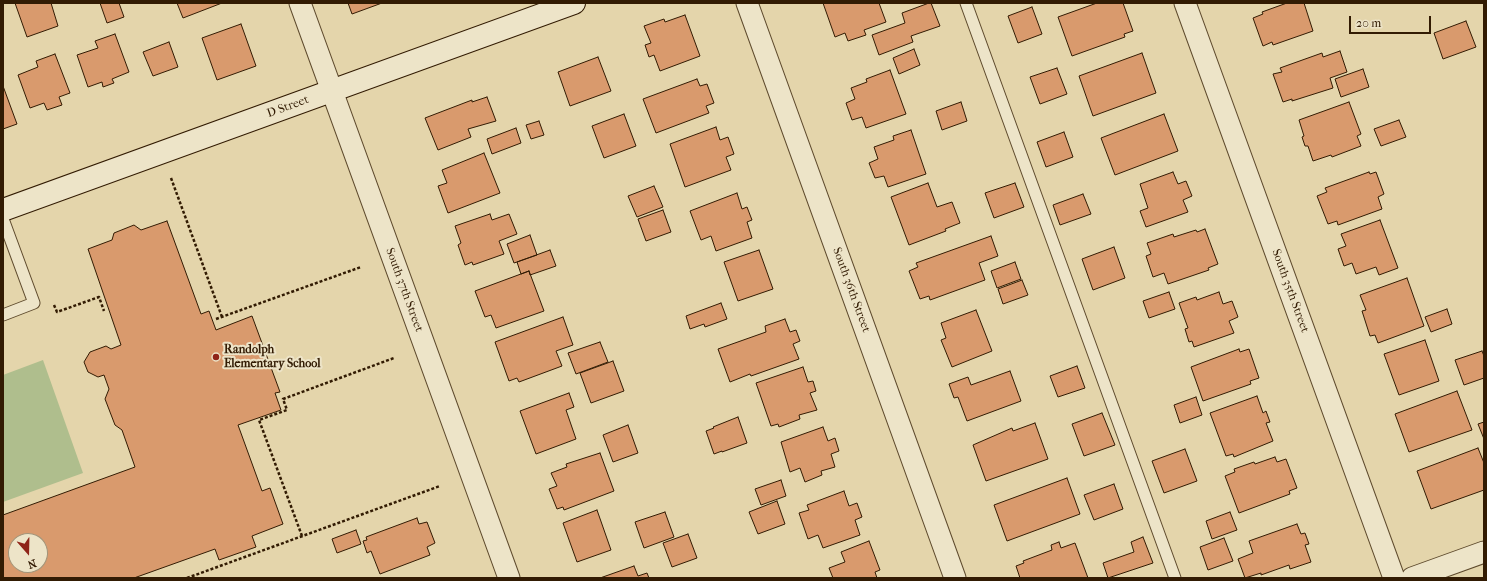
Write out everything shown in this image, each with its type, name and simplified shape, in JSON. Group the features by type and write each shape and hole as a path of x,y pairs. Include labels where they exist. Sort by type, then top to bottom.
{"street":[{"name":"South 37th Street","path":"300,3 333,90 508,578"},
{"name":"D Street","path":"3,210 574,3"},
{"name":"South 36th Street","path":"747,3 955,578"},
{"name":"South 35th Street","path":"1186,3 1394,578"},
{"path":"1412,578 1484,552"}],"lane":[{"path":"966,3 1175,578"},
{"path":"3,219 34,303 3,314"}],"path":[{"path":"171,178 222,317"},
{"path":"216,319 361,267"},
{"path":"54,305 57,312 99,297 104,311"},
{"path":"302,536 259,420 287,410 283,399 394,358"},
{"path":"187,578 440,486"}],"green space":[{"path":"43,360 83,473 3,502 3,375"}],"building":[{"path":"15,3 51,3 58,26 27,37"},
{"path":"100,3 119,3 124,17 107,23"},
{"path":"177,3 222,3 183,18"},
{"path":"348,3 382,3 352,14"},
{"path":"823,3 879,3 886,22 864,30 866,35 848,41 845,33 835,37"},
{"path":"931,3 940,26 911,36 913,42 879,55 872,35 905,23 902,13"},
{"path":"1097,3 1123,3 1133,31 1124,34 1125,37 1072,56 1058,17"},
{"path":"1287,3 1304,3 1313,31 1273,45 1272,42 1263,46 1253,18 1263,14 1262,12"},
{"path":"1032,7 1042,34 1018,43 1008,16"},
{"path":"685,15 700,56 660,71 654,55 649,57 645,45 651,43 644,26 664,19 665,22"},
{"path":"1466,21 1476,47 1443,59 1434,33"},
{"path":"241,24 256,66 217,80 202,38"},
{"path":"115,34 129,72 112,79 114,83 103,87 102,82 88,87 77,55 98,48 95,41"},
{"path":"169,42 178,67 153,76 143,52"},
{"path":"914,49 920,65 899,74 893,58"},
{"path":"1340,51 1347,72 1330,78 1333,88 1292,101 1292,99 1283,102 1273,74 1282,72 1280,68 1322,53 1323,57"},
{"path":"1142,53 1156,93 1093,116 1079,76"},
{"path":"55,54 70,93 59,97 62,105 47,110 44,103 30,108 18,75 38,67 36,61"},
{"path":"598,57 611,91 570,106 558,72"},
{"path":"1057,68 1067,94 1040,104 1030,77"},
{"path":"1363,69 1369,87 1341,97 1335,79"},
{"path":"890,70 906,114 866,128 862,117 852,120 846,103 855,99 851,88 867,82 866,79"},
{"path":"697,79 700,86 707,84 714,103 706,106 709,113 656,133 643,99"},
{"path":"3,86 17,124 3,129"},
{"path":"487,97 496,121 468,129 471,137 438,150 425,118 472,100 472,102"},
{"path":"961,102 967,121 942,130 936,111"},
{"path":"1349,102 1361,134 1357,136 1361,146 1332,157 1331,155 1313,161 1308,146 1305,146 1302,137 1304,136 1299,120"},
{"path":"624,114 636,146 604,158 592,126"},
{"path":"1164,114 1178,151 1115,175 1101,138"},
{"path":"1399,120 1406,137 1381,146 1374,129"},
{"path":"539,121 544,135 531,139 526,125"},
{"path":"716,127 720,140 728,137 734,154 726,157 731,170 685,187 670,144"},
{"path":"516,128 521,143 492,154 487,139"},
{"path":"911,130 926,174 888,187 884,176 875,178 869,163 878,159 874,147 894,140 893,136"},
{"path":"1064,132 1073,157 1046,167 1037,142"},
{"path":"484,153 500,193 448,213 438,186 447,183 442,170"},
{"path":"1173,172 1178,184 1186,181 1192,196 1183,200 1188,212 1146,227 1140,211 1148,208 1140,184"},
{"path":"1369,172 1370,174 1376,172 1384,194 1378,197 1382,209 1338,225 1337,221 1328,224 1317,196 1327,192 1325,188"},
{"path":"928,183 937,207 952,202 960,223 945,229 946,231 909,245 891,197"},
{"path":"1015,183 1024,207 994,218 985,193"},
{"path":"654,186 663,207 637,217 628,196"},
{"path":"737,193 742,209 747,207 752,220 747,222 752,238 716,251 711,236 701,240 690,211"},
{"path":"1083,194 1091,214 1060,225 1053,205"},
{"path":"663,210 671,232 646,241 638,219"},
{"path":"490,214 492,220 509,214 517,234 499,241 504,254 473,265 472,262 465,265 458,245 461,243 455,226"},
{"path":"1380,220 1398,268 1379,275 1376,267 1356,274 1352,263 1344,266 1338,249 1346,246 1341,234"},
{"name":"Randolph Elementary School","path":"167,221 201,314 209,311 216,330 252,316 280,392 275,393 281,410 238,425 262,491 270,488 283,524 252,536 256,547 219,560 215,549 134,578 3,578 3,515 135,467 122,430 115,425 105,399 109,389 104,375 98,377 88,372 84,362 90,352 106,346 111,349 121,345 88,249 112,240 114,233 134,225 141,230"},
{"path":"1205,229 1218,264 1208,268 1209,270 1168,284 1164,273 1153,277 1146,256 1151,254 1147,243 1173,234 1174,237 1196,230 1197,232"},
{"path":"530,235 537,255 514,263 507,244"},
{"path":"991,236 998,256 979,263 985,280 930,300 929,296 920,299 909,271 918,267 916,263"},
{"path":"1114,247 1125,278 1093,290 1082,259"},
{"path":"550,250 556,266 530,275 529,271 521,274 517,262"},
{"path":"759,250 773,289 738,301 724,262"},
{"path":"1015,262 1021,279 997,288 991,271"},
{"path":"529,271 544,311 496,328 491,315 485,317 475,291"},
{"path":"1407,278 1424,326 1378,343 1375,335 1370,336 1362,311 1366,310 1360,295"},
{"path":"1022,280 1028,295 1003,304 998,289"},
{"path":"1169,292 1175,309 1149,318 1143,301"},
{"path":"1219,292 1223,304 1232,301 1238,317 1229,321 1234,333 1194,347 1192,341 1189,342 1185,329 1188,328 1179,303 1196,297 1197,300"},
{"path":"721,303 727,319 705,327 704,324 690,329 686,316"},
{"path":"1447,309 1452,324 1431,332 1425,317"},
{"path":"976,310 992,351 952,367 941,340 946,338 941,323"},
{"path":"563,317 573,345 556,351 562,366 519,382 517,378 509,381 495,342"},
{"path":"785,319 790,332 796,330 800,341 793,344 799,359 751,376 750,374 730,382 718,349 766,332 765,326"},
{"path":"1425,340 1439,381 1399,395 1384,354"},
{"path":"600,342 608,362 576,374 568,353"},
{"path":"1239,349 1240,352 1249,349 1259,378 1250,381 1251,384 1203,401 1191,367"},
{"path":"1482,351 1484,356 1484,378 1464,385 1455,360"},
{"path":"613,361 624,391 591,403 580,373"},
{"path":"1077,366 1085,388 1058,397 1050,376"},
{"path":"803,367 808,382 813,381 816,391 810,393 817,410 799,415 800,419 779,427 778,424 771,426 756,383"},
{"path":"1010,371 1021,401 967,421 958,397 954,398 949,384 968,377 971,385"},
{"path":"1457,391 1472,430 1409,452 1395,414"},
{"path":"569,393 574,407 566,410 576,439 536,454 520,411"},
{"path":"1257,396 1263,413 1266,411 1270,422 1266,423 1273,441 1234,457 1233,454 1226,456 1210,413"},
{"path":"1196,397 1202,415 1180,423 1174,405"},
{"path":"1102,413 1115,445 1084,456 1072,424"},
{"path":"738,417 747,443 714,454 706,431"},
{"path":"1484,422 1484,439 1478,424"},
{"path":"1035,423 1048,459 986,481 973,445 1012,428 1013,431"},
{"path":"628,425 638,453 613,462 603,435"},
{"path":"823,427 828,441 835,438 839,451 831,454 835,467 821,471 822,475 805,482 800,468 790,472 781,442"},
{"path":"1478,448 1484,463 1484,490 1431,509 1417,471"},
{"path":"1185,449 1197,481 1164,493 1152,461"},
{"path":"600,453 614,491 564,510 563,507 557,509 549,489 557,486 551,473 567,467 566,464"},
{"path":"1275,457 1277,462 1286,459 1297,488 1289,491 1290,494 1239,513 1225,476 1235,472 1234,469"},
{"path":"1067,478 1080,514 1007,541 994,505"},
{"path":"781,480 786,496 761,505 755,489"},
{"path":"1114,484 1123,509 1094,520 1084,495"},
{"path":"844,491 849,506 857,503 862,517 855,520 860,535 823,548 818,535 808,539 799,513 809,510 807,505"},
{"path":"777,501 785,524 758,534 749,512"},
{"path":"597,510 611,550 577,562 563,523"},
{"path":"665,512 674,537 644,548 635,522"},
{"path":"1230,512 1237,530 1212,539 1206,521"},
{"path":"417,518 419,524 427,522 435,543 427,547 430,555 380,574 371,551 367,553 363,541 367,540 366,537"},
{"path":"1297,524 1301,534 1305,533 1309,544 1305,545 1311,562 1290,569 1289,565 1261,575 1261,573 1245,578 1238,559 1253,553 1249,541"},
{"path":"356,530 361,544 337,553 332,539"},
{"path":"688,534 697,558 672,567 663,543"},
{"path":"1143,537 1153,563 1108,578 1103,563 1134,552 1131,542"},
{"path":"1224,538 1233,561 1208,570 1200,547"},
{"path":"869,541 880,570 875,572 877,578 833,578 829,568 845,562 841,552"},
{"path":"1059,542 1061,548 1075,543 1088,578 1020,578 1016,566 1024,563 1023,561 1052,550 1051,545"},
{"path":"634,566 638,576 647,573 649,578 600,578"}],"place":[{"name":"Randolph Elementary School","path":"216,357"}]}
